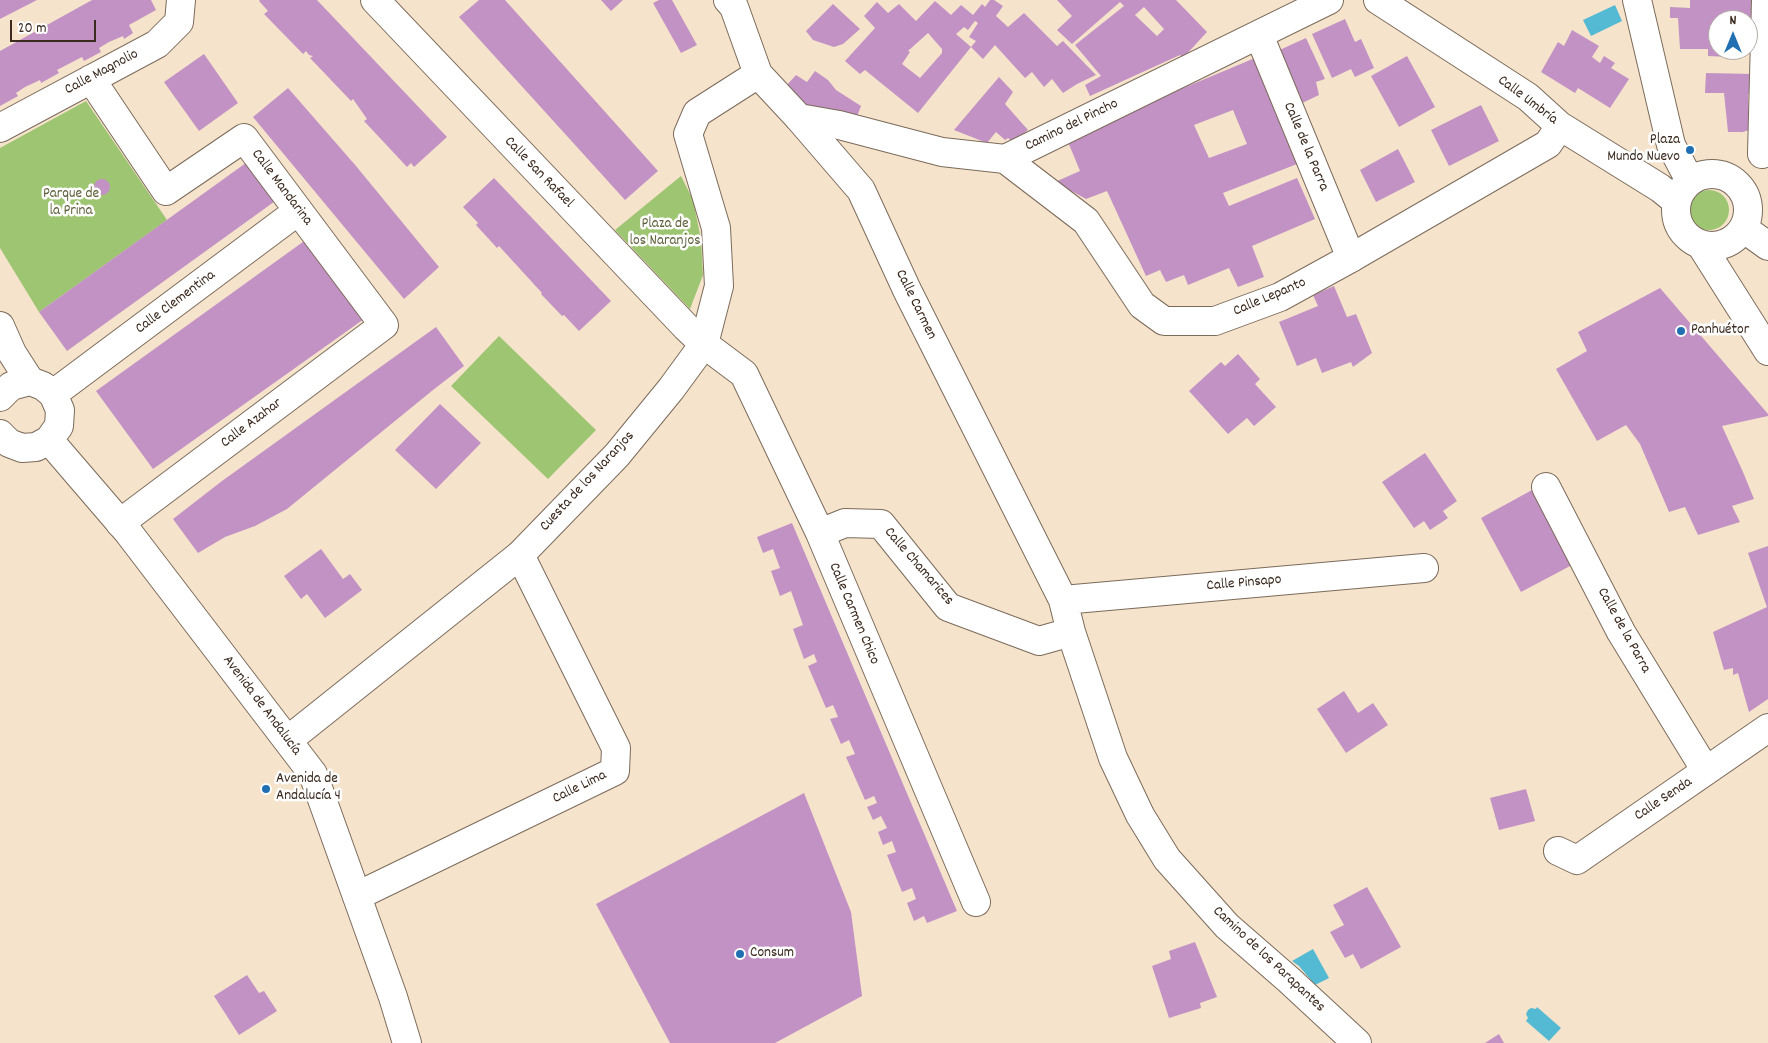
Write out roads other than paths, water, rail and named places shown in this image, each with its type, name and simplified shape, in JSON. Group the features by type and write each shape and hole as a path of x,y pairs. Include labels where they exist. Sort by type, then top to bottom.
{"street":[{"name":"Calle Magnolio","path":"0,128 157,44 179,22 181,0"},
{"name":"Calle San Rafael","path":"375,0 665,306 704,344"},
{"name":"Calle Carmen","path":"728,0 734,7 758,74 861,190 916,308 1064,600 1071,632"},
{"name":"Camino del Pincho","path":"1004,160 1329,0"},
{"name":"Calle Umbría","path":"1378,0 1528,97 1560,126 1660,188 1692,185"},
{"path":"1638,0 1671,145 1692,185"},
{"path":"1741,187 1765,153 1766,0"},
{"name":"Calle de la Parra","path":"1258,35 1351,258"},
{"name":"Cuesta de los Naranjos","path":"288,740 520,555 617,455 672,389 704,344 719,286 716,228 688,134 697,113 758,74"},
{"name":"Calle Mandarina","path":"91,79 166,191 244,138 384,325"},
{"path":"799,118 839,125 942,152 1004,160"},
{"name":"Calle Lepanto","path":"1004,160 1086,221 1142,305 1164,321 1215,321 1280,297 1351,258 1548,144 1560,126"},
{"path":"1692,185 1721,174 1732,179 1741,187 1746,198 1748,210 1744,228 1738,236 1721,245 1701,245 1691,240 1683,232 1675,212 1692,185 1765,153"},
{"name":"Calle Clementina","path":"0,396 11,386 42,388 298,211"},
{"path":"1744,228 1768,245 1768,250"},
{"path":"1701,245 1768,351"},
{"name":"Calle Azahar","path":"120,523 384,325"},
{"path":"0,326 12,354 60,410 59,426 49,440 36,447 22,448 8,443 0,434"},
{"name":"Calle Carmen Chico","path":"704,344 744,374 820,533 976,902"},
{"name":"Avenida de Andalucía","path":"49,440 120,523 313,774 393,997 406,1043"},
{"name":"Calle de la Parra","path":"1546,487 1621,632 1706,771"},
{"name":"Calle Chamarices","path":"820,533 844,523 881,524 948,607 1039,641 1071,632"},
{"name":"Calle Lima","path":"357,896 615,771 616,748 520,555"},
{"name":"Calle Pinsapo","path":"1064,600 1424,568"},
{"name":"Camino de los Parapantes","path":"1071,632 1113,758 1140,815 1167,859 1227,926 1357,1043"},
{"name":"Calle Senda","path":"1558,851 1577,860 1768,728"}],"water":[{"path":"1615,5 1622,21 1591,36 1583,20"},
{"path":"1313,949 1329,978 1315,985 1299,966 1292,961"},
{"path":"1537,1007 1561,1028 1549,1041 1526,1021 1528,1010 1531,1008 1536,1009"}],"place":[{"name":"Plaza Mundo Nuevo","path":"1690,150"},
{"name":"Panhuétor","path":"1681,331"},
{"name":"Avenida de Andalucía 4","path":"266,789"},
{"name":"Consum","path":"740,954"}],"park label":[{"name":"Parque de la Prina","path":"71,204"},
{"name":"Plaza de los Naranjos","path":"665,234"}]}
